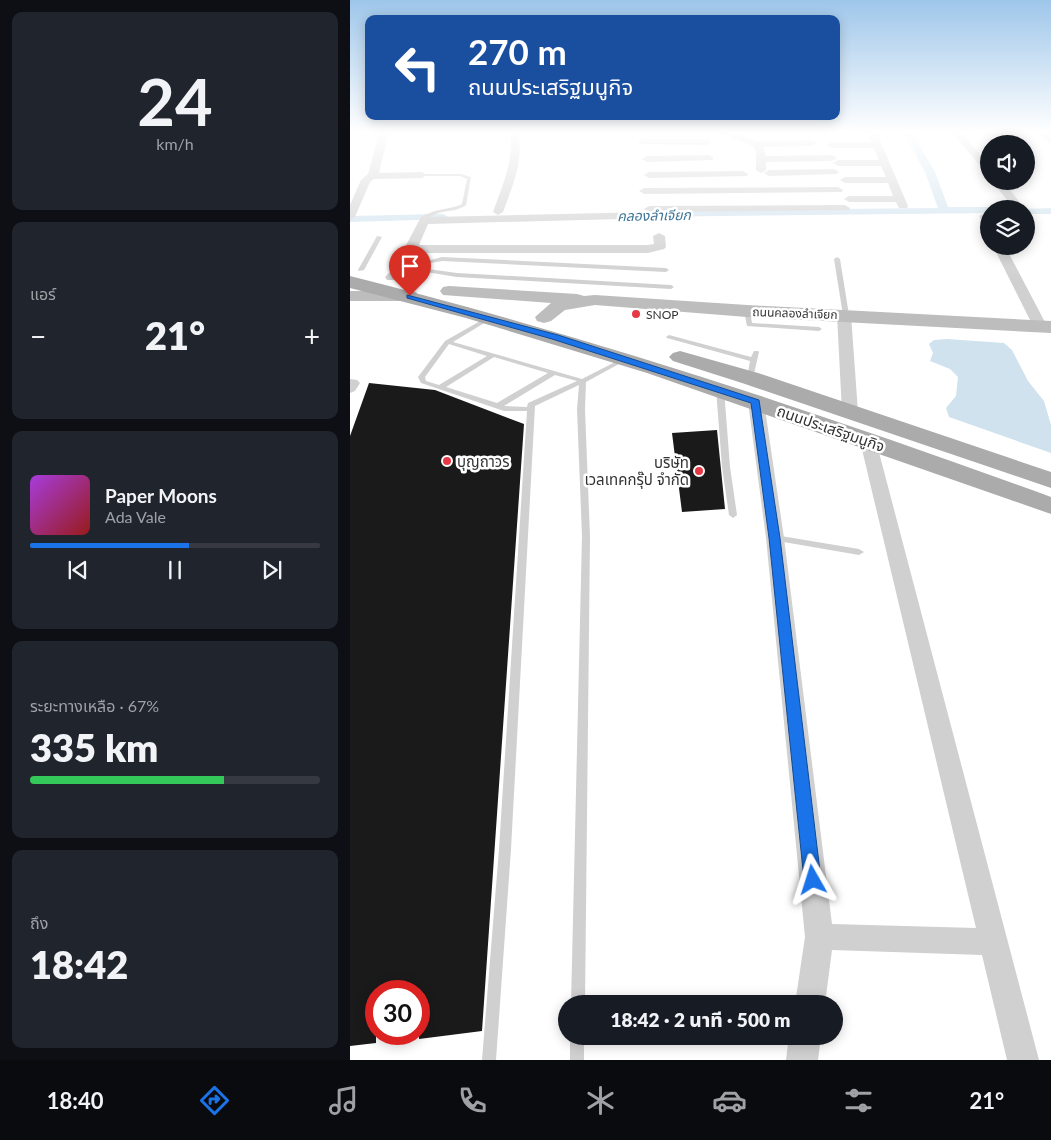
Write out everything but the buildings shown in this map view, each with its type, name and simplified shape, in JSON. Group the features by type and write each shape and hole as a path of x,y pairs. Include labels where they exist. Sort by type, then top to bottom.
{"main road":[{"name":"ถนนประเสริฐมนูกิจ","path":"354,273 391,277 416,283 752,369 850,412 1051,480"},
{"name":"ถนนประเสริฐมนูกิจ","path":"354,273 416,283 489,318 720,389 1051,506"}],"street":[{"path":"350,217 366,180"},
{"path":"397,188 399,180"},
{"path":"498,212 510,180"},
{"path":"757,180 763,208"},
{"path":"391,277 406,262 410,249 425,219 763,208 847,203 902,203 892,180"},
{"path":"644,191 838,190"},
{"path":"1004,190 1012,200"},
{"path":"457,248 464,234"},
{"path":"410,249 648,249 660,247 659,236"},
{"path":"1004,255 1046,326"},
{"path":"350,296 416,283"},
{"path":"449,291 598,291"},
{"name":"ถนนคลองลำเจียก","path":"544,317 560,305 598,291 747,311 1046,326"},
{"path":"845,315 850,412"},
{"path":"756,402 775,538 819,937 811,995"},
{"path":"868,441 1023,1060"},
{"path":"819,937 994,942"},
{"path":"802,1060 804,1045"}],"lane":[{"path":"425,219 435,211 457,208 464,205 469,180"},
{"path":"354,273 379,237"},
{"path":"416,283 429,262 448,259 666,270"},
{"path":"837,259 845,315"},
{"path":"598,291 603,267"},
{"path":"416,283 457,275 598,291 671,286"},
{"path":"747,311 749,325 819,329"},
{"path":"489,318 447,342 421,377 423,382 507,409 532,409"},
{"path":"669,337 752,369 756,352"},
{"path":"447,342 583,381"},
{"path":"440,388 494,355"},
{"path":"489,1060 504,858 531,404 583,381 624,359"},
{"path":"498,406 552,372"},
{"path":"578,995 586,536 581,409 583,381"},
{"path":"720,389 726,467 733,514"},
{"path":"775,538 859,552"},
{"path":"577,1060 578,1045"}],"water":[{"path":"947,339 1004,343 1012,350 1028,381 1044,401 1051,425 1051,453 949,417 946,408 956,396 958,377 950,369 930,361 933,353 929,344 934,340"}],"waterway":[{"path":"933,180 944,210"},
{"name":"คลองลำเจียก","path":"639,214 980,210"},
{"name":"คลองลำเจียก","path":"1035,211 1051,211"},
{"name":"คลองลำเจียก","path":"350,219 443,217"}],"place":[{"name":"SNOP","path":"636,314"},
{"name":"บุญถาวร","path":"447,461"},
{"name":"บริษัท เวลเทคกรุ๊ป จำกัด","path":"699,471"}],"route":[{"path":"410,296 555,337 756,402 775,538 813,880"}]}
